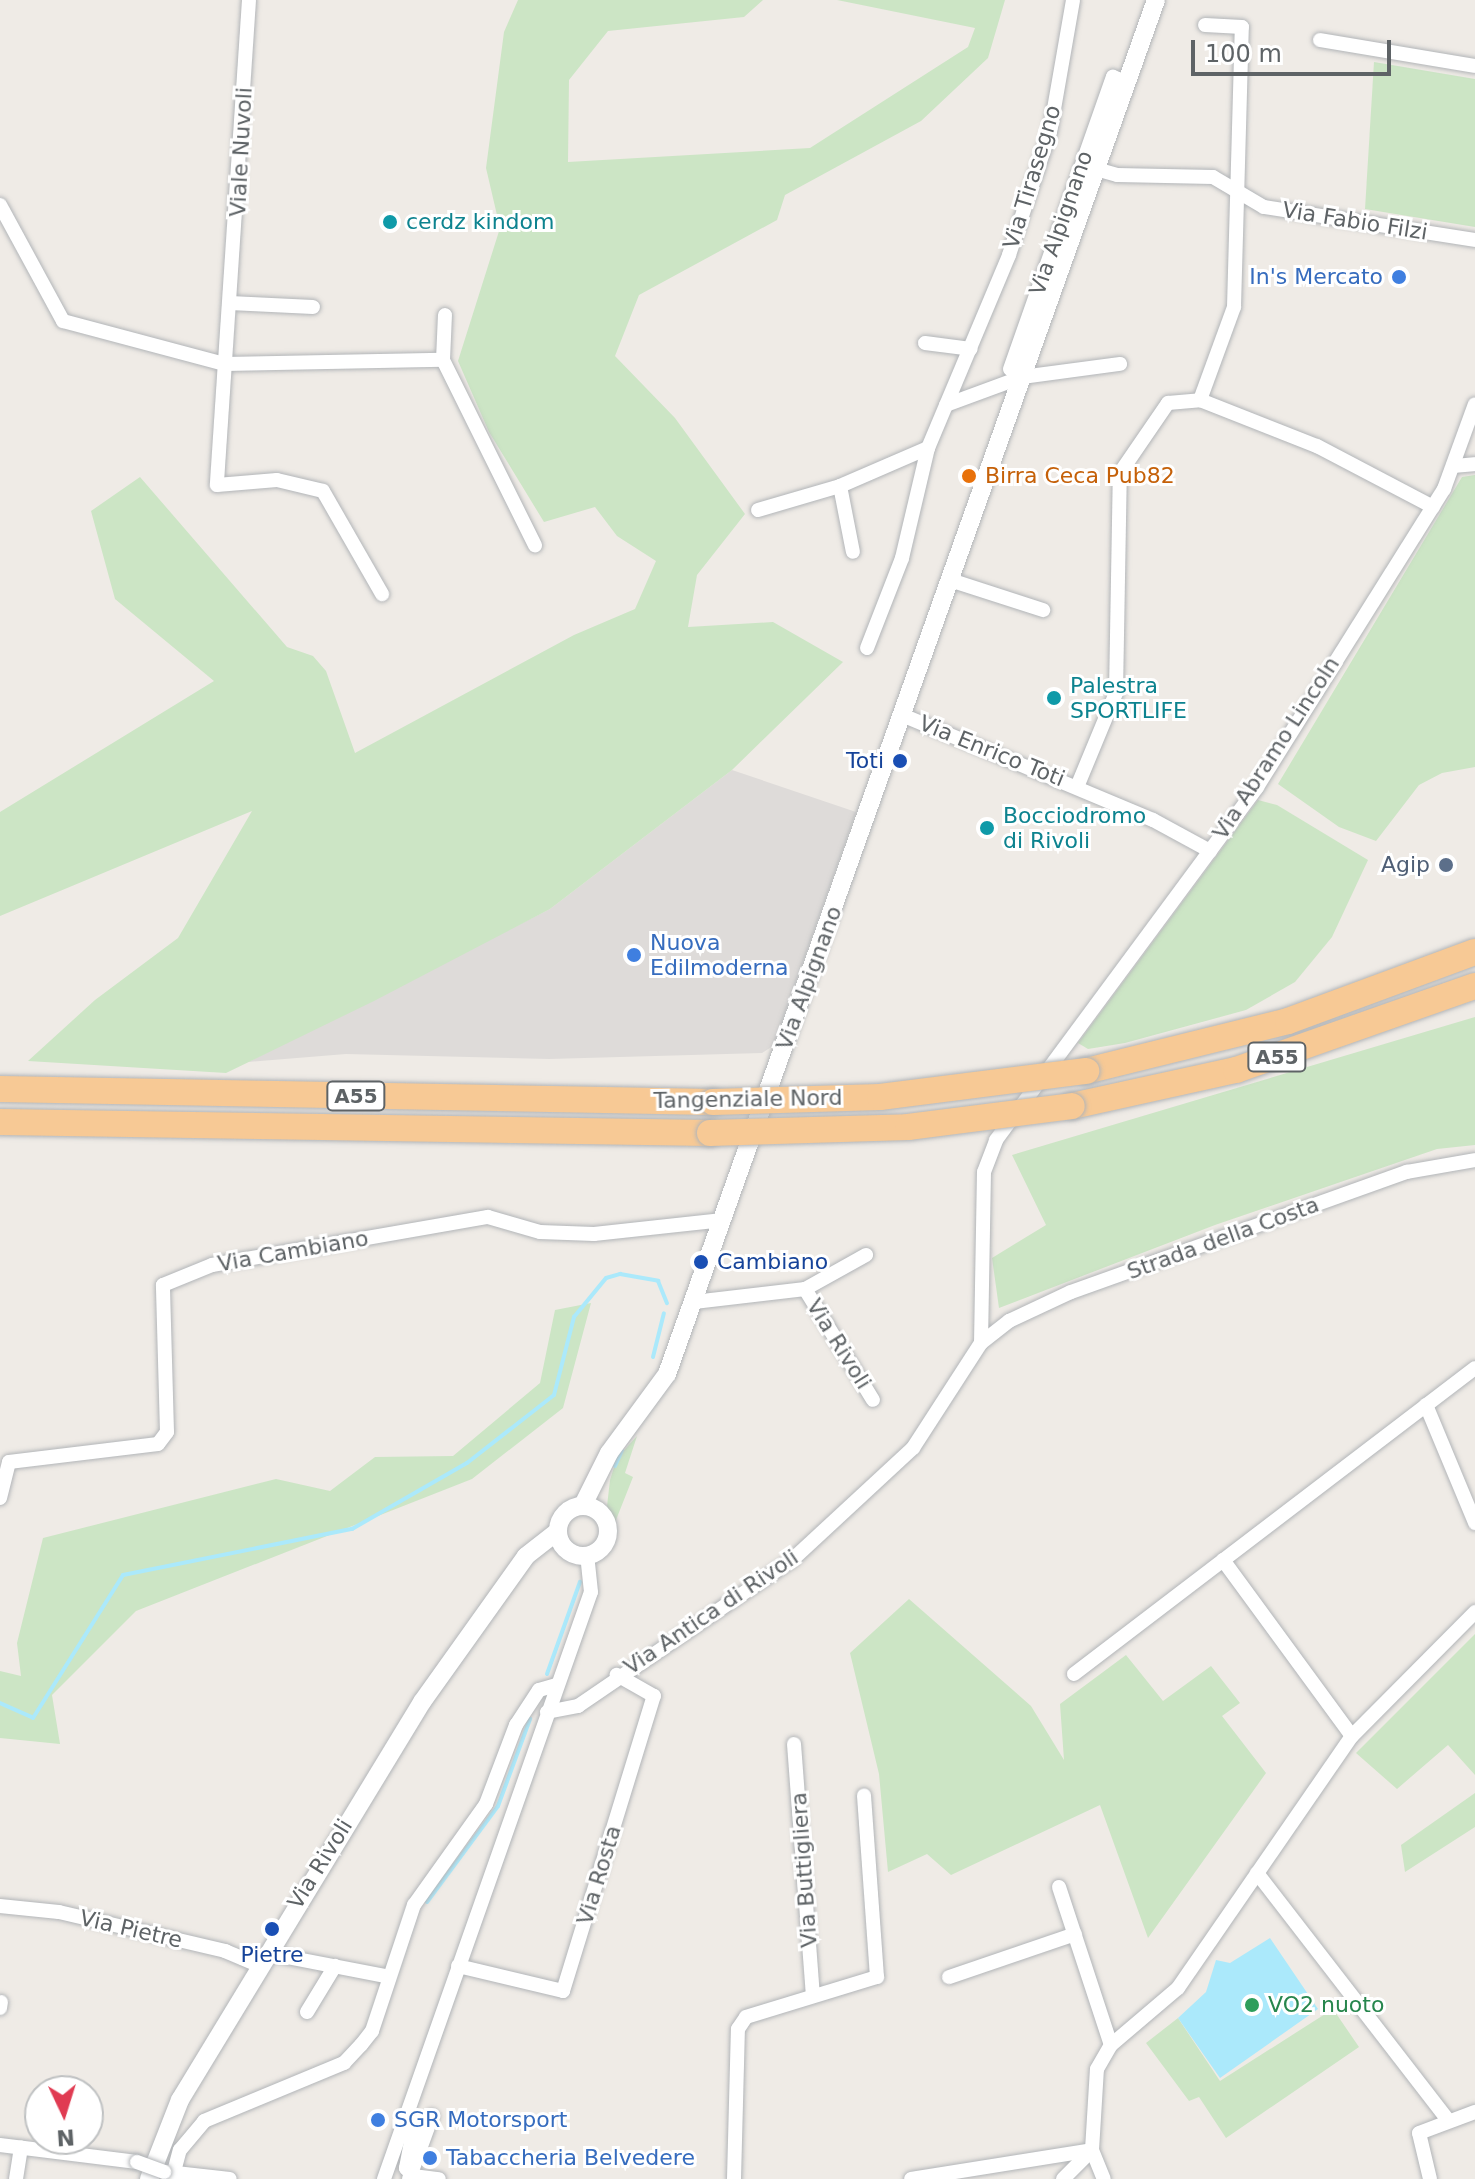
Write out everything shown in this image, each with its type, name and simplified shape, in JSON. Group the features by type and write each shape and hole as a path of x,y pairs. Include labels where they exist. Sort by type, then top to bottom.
{"highway":[{"name":"Tangenziale Nord","path":"0,1089 713,1102 953,1091 1086,1071 1288,1021 1475,952"},
{"name":"Tangenziale Nord","path":"0,1122 710,1133 908,1127 1072,1106 1236,1070 1475,986"}],"street":[{"name":"Viale Nuvoli","path":"249,0 217,485 277,480 323,491 382,594"},
{"name":"Via Tirasegno","path":"867,648 902,558 928,448 971,349 1050,132 1073,0"},
{"name":"Via Alpignano","path":"667,1374 1156,0"},
{"path":"1200,400 1234,307 1238,192 1235,166 1242,27 1205,25"},
{"path":"1320,40 1475,66"},
{"name":"Via Alpignano","path":"1022,377 1010,369 1102,106 1113,77 1127,82"},
{"name":"Via Fabio Filzi","path":"1096,169 1117,175 1213,177 1264,207 1475,240"},
{"path":"0,205 63,321 225,364 443,360"},
{"path":"230,303 313,307"},
{"path":"445,315 443,360 535,545"},
{"path":"925,343 971,349"},
{"path":"946,405 1022,377 1120,364"},
{"path":"1077,787 1116,693 1121,467 1168,403 1200,400 1327,450 1433,507"},
{"name":"Via Abramo Lincoln","path":"981,1343 982,1199 984,1172 996,1140 1257,787 1433,507 1454,466 1475,404"},
{"path":"758,510 840,486 928,448"},
{"path":"1454,466 1475,464"},
{"path":"840,486 853,552"},
{"path":"950,580 1043,610"},
{"name":"Via Enrico Toti","path":"902,715 1077,787 1210,851"},
{"name":"Strada della Costa","path":"981,1343 1009,1321 1071,1292 1407,1172 1475,1160"},
{"name":"Via Cambiano","path":"0,1498 9,1462 158,1444 167,1432 163,1285 212,1265 488,1217 540,1232 594,1234 722,1220"},
{"name":"Via Rivoli","path":"694,1302 805,1289 866,1255"},
{"name":"Via Rivoli","path":"805,1289 873,1400"},
{"name":"Via Antica di Rivoli","path":"547,1712 578,1706 617,1675 792,1560 913,1448 981,1343"},
{"path":"1074,1674 1475,1368"},
{"name":"Via Rivoli","path":"165,2176 174,2113 262,1959 448,1662 533,1548 557,1532 561,1516 591,1508 602,1469 667,1374"},
{"path":"1426,1405 1475,1523"},
{"path":"521,1566 546,1553 578,1555 601,1548 608,1533 591,1508"},
{"path":"384,2179 591,1592 578,1555 557,1532"},
{"path":"1223,1560 1352,1736"},
{"path":"1104,2179 1092,2150 1097,2069 1111,2045 1178,1988 1352,1736 1475,1612"},
{"name":"Via Rosta","path":"458,1966 563,1991 654,1696 617,1675"},
{"path":"165,2176 186,2139 204,2121 283,2091 354,2055 372,2031 386,1976 414,1905 486,1804 516,1725 539,1690 557,1685"},
{"name":"Via Buttigliera","path":"794,1744 813,1995"},
{"path":"734,2179 738,2029 746,2017 877,1977 864,1795"},
{"path":"1257,1873 1448,2120"},
{"path":"1059,1887 1111,2045"},
{"name":"Via Pietre","path":"0,1906 59,1912 262,1959"},
{"path":"949,1977 1075,1934"},
{"path":"262,1959 335,1966 386,1976"},
{"path":"307,2012 335,1966"},
{"path":"0,2008 1,2002"},
{"path":"408,2112 414,2126 406,2168 411,2177"},
{"path":"1430,2179 1419,2133 1475,2112"},
{"path":"411,2177 432,2116"},
{"path":"0,2145 137,2162 165,2176 230,2179"},
{"path":"16,2179 21,2147"},
{"path":"911,2179 1092,2150"},
{"path":"1063,2179 1092,2150"},
{"path":"411,2177 439,2179"}],"shaded area":[{"name":"Nuova Edilmoderna","path":"732,770 856,812 773,1046 762,1053 549,1059 346,1054 248,1062 550,909"}],"green space":[{"path":"518,0 763,0 744,17 608,31 569,80 568,162 810,148 968,47 975,28 837,0 1005,0 988,58 921,121 785,195 777,220 639,295 615,356 675,418 745,514 697,575 688,627 773,622 843,662 732,770 550,909 374,1001 226,1073 28,1061 95,1000 178,938 252,811 0,916 0,812 214,681 115,599 91,511 140,477 287,647 313,656 326,671 355,753 574,635 635,609 656,561 617,536 595,507 544,522 489,432 458,361 500,228 486,168 504,32"},
{"path":"1374,62 1475,79 1475,227 1365,209"},
{"path":"1475,475 1475,767 1442,773 1419,785 1376,841 1339,827 1278,784 1462,477"},
{"path":"1258,800 1277,805 1368,860 1332,937 1295,982 1246,1010 1125,1043 1088,1049 1078,1043"},
{"path":"1475,1017 1475,1145 1437,1149 1215,1225 999,1308 992,1258 1046,1225 1012,1155"},
{"path":"591,1303 563,1408 472,1479 136,1611 52,1695 60,1744 0,1738 0,1671 21,1676 17,1643 43,1538 276,1479 330,1491 375,1457 453,1456 540,1383 555,1310"},
{"path":"637,1436 625,1473 633,1477 614,1525 607,1506 610,1480 617,1458"},
{"path":"909,1599 1031,1706 1064,1760 1060,1704 1126,1655 1163,1701 1211,1666 1240,1703 1222,1716 1266,1773 1148,1938 1100,1805 951,1875 927,1854 888,1872 879,1774 850,1653"},
{"path":"1475,1634 1475,1775 1448,1745 1397,1789 1356,1753"},
{"path":"1475,1793 1475,1827 1405,1872 1401,1845"},
{"path":"1333,2009 1359,2047 1226,2138 1199,2097 1189,2101 1146,2043 1178,2018 1220,2081"}],"water":[{"name":"VO2 nuoto","path":"1270,1938 1318,2009 1220,2078 1178,2018 1206,1992 1216,1960 1230,1963"}],"waterway":[{"path":"0,1703 33,1718 123,1575 352,1529 467,1463 554,1395 574,1317 606,1278 620,1274 658,1281 667,1303"},
{"path":"653,1357 664,1313"},
{"path":"615,1466 622,1450"},
{"path":"547,1674 580,1582"},
{"path":"427,1902 498,1806 530,1719"}],"place":[{"name":"cerdz kindom","path":"390,222"},
{"name":"In's Mercato","path":"1399,277"},
{"name":"Birra Ceca Pub82","path":"969,476"},
{"name":"Palestra SPORTLIFE","path":"1054,698"},
{"name":"Toti","path":"900,761"},
{"name":"Bocciodromo di Rivoli","path":"987,828"},
{"name":"Agip","path":"1446,865"},
{"name":"Nuova Edilmoderna","path":"634,955"},
{"name":"Cambiano","path":"701,1262"},
{"name":"Pietre","path":"272,1929"},
{"name":"VO2 nuoto","path":"1252,2005"},
{"name":"SGR Motorsport","path":"378,2120"},
{"name":"Tabaccheria Belvedere","path":"430,2158"}]}
